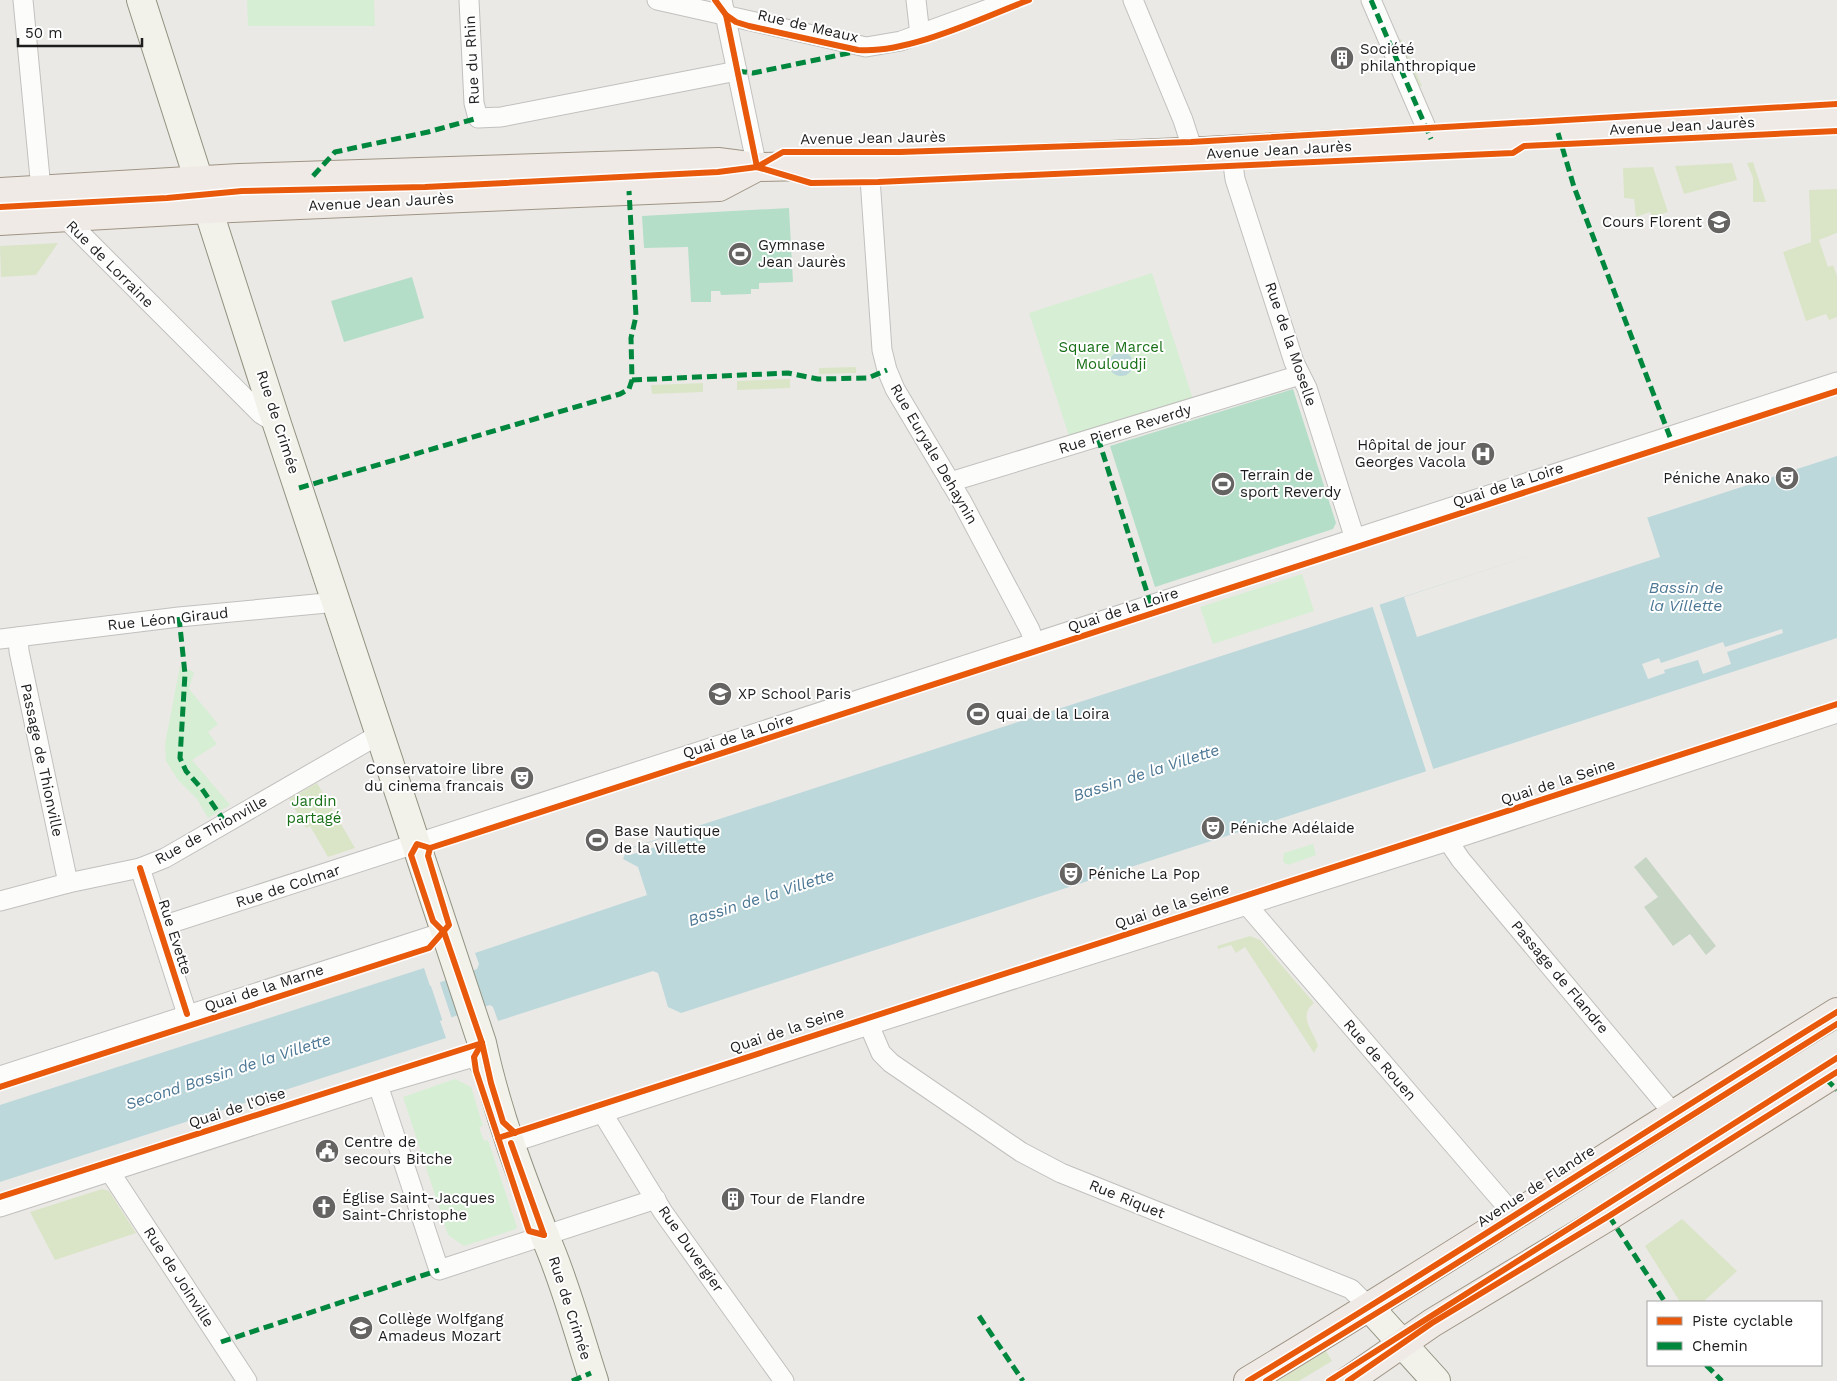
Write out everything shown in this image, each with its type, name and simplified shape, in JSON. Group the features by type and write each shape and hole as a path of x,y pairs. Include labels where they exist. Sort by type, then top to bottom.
{"main road":[{"name":"Avenue Jean Jaurès","path":"0,192 198,180 718,162 757,167 1193,151 1837,118"},
{"name":"Avenue Jean Jaurès","path":"0,221 719,187 757,167"},
{"name":"Avenue de Flandre","path":"1248,1381 1369,1307 1674,1112 1837,1012"},
{"path":"1348,1381 1432,1323 1609,1216 1837,1072"}],"street":[{"path":"23,0 41,189"},
{"name":"Rue de Crimée","path":"140,0 277,424 482,1042 491,1083 544,1235 552,1252 594,1381"},
{"name":"Rue du Rhin","path":"469,0 474,103 475,113 478,118 501,118 737,71"},
{"path":"657,0 724,8 757,167"},
{"path":"916,0 920,34"},
{"name":"Rue de Meaux","path":"724,8 866,47 901,41 1013,0"},
{"path":"1133,0 1183,120 1193,151"},
{"path":"1371,0 1431,139"},
{"name":"Rue de la Moselle","path":"1230,149 1235,179 1300,375 1307,388 1355,539"},
{"name":"Rue Euryale Dehaynin","path":"869,164 882,350 886,370 895,389 950,482 1025,621 1034,642"},
{"name":"Rue de Lorraine","path":"41,189 65,218 261,414 277,424"},
{"name":"Rue Pierre Reverdy","path":"950,482 1300,375"},
{"name":"Quai de la Loire","path":"417,844 1837,382"},
{"name":"Rue Léon Giraud","path":"9,638 180,617 337,602"},
{"name":"Passage de Thionville","path":"9,638 19,651 68,883"},
{"name":"Quai de la Seine","path":"511,1143 869,1025 1448,841 1837,713"},
{"name":"Rue de Thionville","path":"0,901 68,883 140,868 165,858 380,734"},
{"name":"Passage de Flandre","path":"1448,841 1461,860 1674,1112"},
{"name":"Rue de Colmar","path":"159,927 417,844"},
{"name":"Rue Evette","path":"140,868 187,1014"},
{"name":"Rue de Rouen","path":"1246,904 1514,1215"},
{"name":"Quai de la Marne","path":"0,1076 444,932"},
{"name":"Rue Riquet","path":"869,1025 881,1053 891,1063 1021,1152 1069,1176 1351,1289 1436,1381"},
{"name":"Quai de l'Oise","path":"0,1207 378,1085 474,1057 491,1083"},
{"path":"378,1085 439,1270 656,1200"},
{"name":"Rue Duvergier","path":"603,1114 656,1200 784,1381"},
{"name":"Rue de Joinville","path":"110,1172 248,1381"}],"green space":[{"path":"247,0 374,0 375,26 248,26"},
{"path":"1401,39 1422,86 1417,87 1397,41"},
{"path":"1753,162 1766,202 1753,202 1753,178 1747,163"},
{"path":"1732,163 1737,180 1684,194 1675,166"},
{"path":"1653,167 1668,212 1652,217 1650,212 1636,217 1634,199 1624,198 1623,168"},
{"path":"1837,189 1837,233 1819,240 1828,267 1833,265 1837,276 1837,317 1829,320 1826,314 1806,321 1783,252 1811,242 1809,190"},
{"name":"Gymnase Jean Jaurès","path":"789,208 793,282 759,283 759,289 751,289 751,294 721,295 720,291 711,291 711,302 691,302 688,247 644,248 642,216"},
{"path":"58,243 36,275 1,277 0,246"},
{"name":"Square Marcel Mouloudji","path":"1152,273 1193,399 1070,439 1029,313"},
{"path":"412,277 424,318 344,342 331,301"},
{"path":"856,367 856,373 819,374 819,368"},
{"path":"790,379 790,388 737,390 737,381"},
{"path":"703,383 703,392 652,394 651,385"},
{"name":"Terrain de sport Reverdy","path":"1293,389 1336,523 1333,529 1155,587 1110,446"},
{"path":"1302,574 1314,611 1213,644 1200,607"},
{"path":"180,666 194,672 189,689 218,724 208,732 217,744 192,760 230,805 208,818 197,799 178,780 166,761 165,744"},
{"name":"Jardin partagé","path":"317,783 355,848 328,857 310,826 306,828 289,799"},
{"path":"1313,844 1316,855 1288,865 1283,862 1284,853"},
{"path":"1646,857 1716,946 1706,955 1690,934 1673,946 1644,907 1658,897 1634,867"},
{"path":"1250,936 1260,940 1314,1003 1309,1008 1307,1019 1318,1046 1314,1053 1245,947 1236,953 1231,945 1218,949 1217,946"},
{"path":"455,1079 471,1087 483,1126 479,1127 484,1141 488,1140 517,1227 516,1229 464,1246 448,1235 403,1097"},
{"path":"102,1189 109,1191 136,1233 55,1260 30,1212"},
{"path":"1682,1219 1737,1271 1704,1301 1679,1301 1645,1246"},
{"path":"1326,1351 1332,1361 1299,1381 1277,1381"}],"water":[{"path":"1121,352 1130,355 1133,364 1130,373 1121,376 1112,373 1109,364 1112,355"},
{"name":"Bassin de la Villette","path":"1837,456 1837,638 681,1013 668,1007 658,973 653,971 498,1021 493,1007 490,1005 440,1021 446,1038 0,1182 0,1105 424,968 430,986 477,969 479,964 475,953 647,895 638,867 623,859 627,849"}],"pier":[{"path":"1647,517 1660,557 1417,637 1404,597"},
{"path":"1379,603 1434,771 1427,774 1372,605"},
{"path":"1782,629 1783,633 1727,652 1731,664 1703,674 1698,660 1664,670 1665,673 1648,679 1642,664 1659,658 1661,663 1723,642 1725,647"},
{"path":"685,831 687,837 630,855 629,849"},
{"path":"424,965 431,983 439,980 452,1019 443,1022"}],"marked path":[{"path":"1371,0 1431,139"},
{"path":"737,71 753,73 854,52"},
{"path":"313,176 335,152 428,132 478,118"},
{"path":"1558,133 1574,187 1670,437"},
{"path":"299,488 620,394 629,389 632,380 631,338 636,316 629,191"},
{"path":"632,380 788,373 818,379 868,378 887,370"},
{"path":"1098,438 1151,605"},
{"path":"179,617 185,674 180,758 186,771 202,789 225,822"},
{"path":"1826,1079 1837,1090"},
{"path":"1609,1216 1664,1301"},
{"path":"221,1342 439,1270"},
{"path":"979,1316 1023,1381"},
{"path":"1707,1366 1722,1381"},
{"path":"572,1381 591,1373"}],"cycle path":[{"path":"715,0 726,15 757,167"},
{"path":"726,15 736,22 749,26 858,50 878,50 922,41 1029,0"},
{"path":"757,167 783,152 900,152 1191,142 1837,104"},
{"path":"0,207 167,198 242,191 425,187 718,172 757,167 811,183 878,182 1513,153 1524,146 1837,131"},
{"path":"515,1133 503,1122 491,1083 482,1043 444,932 433,921 411,855 417,844 430,848 1837,391"},
{"path":"498,1138 1837,704"},
{"path":"0,1087 429,948 449,925 428,856 430,848"},
{"path":"140,868 187,1014"},
{"path":"1248,1381 1837,1012"},
{"path":"1266,1381 1837,1024"},
{"path":"482,1043 474,1057 476,1071 529,1231 544,1235"},
{"path":"0,1197 482,1043"},
{"path":"1329,1381 1837,1058"},
{"path":"1348,1381 1432,1323 1609,1216 1837,1072"},
{"path":"511,1143 544,1235"}],"place":[{"name":"Société philanthropique","path":"1342,58"},
{"name":"Cours Florent","path":"1719,222"},
{"name":"Gymnase Jean Jaurès","path":"740,254"},
{"name":"Hôpital de jour Georges Vacola","path":"1483,454"},
{"name":"Péniche Anako","path":"1787,478"},
{"name":"Terrain de sport Reverdy","path":"1223,484"},
{"name":"XP School Paris","path":"720,694"},
{"name":"quai de la Loira","path":"978,714"},
{"name":"Conservatoire libre du cinema francais","path":"522,778"},
{"name":"Péniche Adélaide","path":"1213,828"},
{"name":"Base Nautique de la Villette","path":"597,840"},
{"name":"Péniche La Pop","path":"1071,874"},
{"name":"Centre de secours Bitche","path":"327,1151"},
{"name":"Tour de Flandre","path":"733,1199"},
{"name":"Église Saint-Jacques Saint-Christophe","path":"324,1207"},
{"name":"Collège Wolfgang Amadeus Mozart","path":"361,1328"}],"water label":[{"name":"Second Bassin de la Villette","path":"228,1071"}]}
